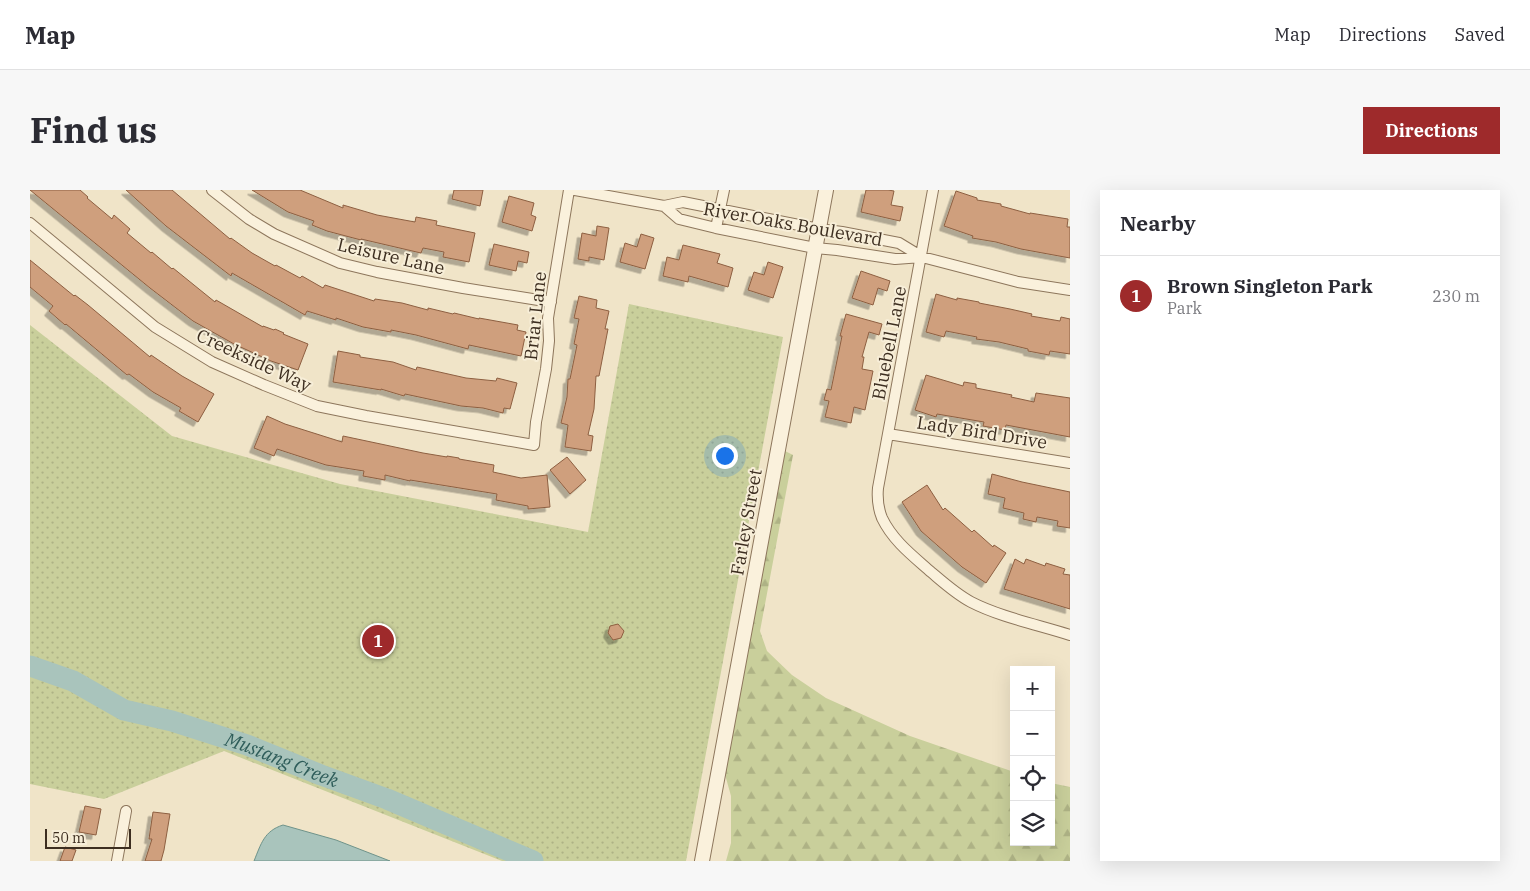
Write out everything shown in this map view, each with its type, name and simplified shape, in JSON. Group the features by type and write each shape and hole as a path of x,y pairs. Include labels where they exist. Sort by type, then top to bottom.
{"street":[{"name":"Leisure Lane","path":"212,190 249,219 274,234 340,263 454,287 551,302"},
{"name":"Briar Lane","path":"534,446 536,422 546,369 549,341 548,318 569,190"},
{"name":"River Oaks Boulevard","path":"575,190 664,206 683,202 819,230 842,232 899,243 922,257 1018,282 1070,290"},
{"path":"716,228 724,190"},
{"name":"Farley Street","path":"702,861 826,190"},
{"name":"Bluebell Lane","path":"933,190 878,488 877,503 886,524 904,549 954,591 971,602 990,610 1070,635"},
{"name":"River Oaks Boulevard","path":"664,206 680,220 816,248 895,259 922,257"},
{"name":"Creekside Way","path":"30,224 155,327 212,362 264,386 317,406 384,420 534,446"},
{"name":"Lady Bird Drive","path":"888,434 1070,463"},
{"path":"117,861 126,811"}],"green space":[{"path":"629,304 783,337 686,861 502,861 224,751 104,799 30,784 30,325 172,436 340,484 588,532"},
{"path":"785,451 793,455 760,631 767,651 792,675 826,698 910,736 1010,771 1010,846 1055,846 1055,784 1070,787 1070,861 726,861 731,843 731,796 724,771"}],"water":[{"path":"283,825 336,840 390,861 254,861 267,835"}],"building":[{"path":"30,190 80,190 112,219 114,215 130,229 127,233 151,253 215,302 216,300 263,327 275,329 308,344 298,370 271,361 234,344 193,321"},
{"path":"126,190 172,190 230,239 275,266 300,278 302,276 323,288 325,285 374,301 375,299 402,303 428,310 428,308 518,325 517,330 526,332 521,356 469,345 468,349 416,335 363,327 307,311 305,315 232,273 231,276 166,226"},
{"path":"252,190 300,190 343,208 343,205 377,215 415,222 416,217 437,221 436,225 475,233 469,262 443,257 444,252 423,248 421,253 327,231 312,225 314,221 288,212"},
{"path":"454,190 483,190 480,206 452,199"},
{"path":"866,190 894,191 891,205 903,207 900,221 861,212"},
{"path":"956,191 977,198 977,200 1001,204 1001,206 1030,214 1068,219 1067,227 1070,227 1070,258 972,238 973,236 944,226"},
{"path":"509,196 534,203 531,215 536,217 532,231 502,222"},
{"path":"597,226 609,228 604,260 589,257 589,261 578,259 582,233 596,236"},
{"path":"641,234 654,238 645,269 620,262 625,243 637,247"},
{"path":"494,244 529,252 527,263 518,261 516,271 489,265"},
{"path":"683,245 720,254 717,263 733,268 728,287 689,276 688,282 663,276 667,257 679,260"},
{"path":"30,260 150,357 151,355 182,376 214,394 198,422 179,411 181,408 153,392 129,374 127,375 49,311 53,306 30,287"},
{"path":"768,262 783,267 773,298 748,290 754,272 764,275"},
{"path":"861,271 890,281 887,291 878,288 873,305 852,298"},
{"path":"936,294 957,300 957,298 979,302 1032,314 1031,316 1060,321 1061,317 1070,319 1070,354 1050,351 1049,355 946,331 944,337 926,332"},
{"path":"579,296 597,300 596,308 609,311 605,329 608,329 599,376 596,376 594,409 588,435 593,436 591,451 565,447 568,425 561,423 567,397 568,379 570,379 577,345 574,344 579,319 574,318"},
{"path":"846,314 882,324 879,335 869,332 862,357 864,357 862,369 873,371 865,410 854,407 851,423 825,417 829,401 824,400 827,389 831,390 842,336 840,336"},
{"path":"338,351 360,355 360,357 393,362 416,370 417,367 466,378 496,381 497,378 517,383 510,409 504,408 503,413 405,394 404,396 381,389 333,382"},
{"path":"926,375 963,386 964,382 976,384 976,388 1012,395 1011,397 1034,402 1036,393 1070,398 1070,437 1006,425 1005,430 983,426 984,422 937,414 936,417 915,410"},
{"path":"267,416 285,424 342,442 343,436 423,453 494,465 493,472 521,478 547,475 550,507 528,509 528,506 496,500 497,494 410,481 385,475 385,480 363,476 364,471 326,465 277,449 274,456 254,448"},
{"path":"567,457 586,480 570,494 550,470"},
{"path":"992,474 1070,492 1070,528 1057,526 1058,521 1037,517 1036,522 1023,519 1024,513 1003,508 1005,498 988,494"},
{"path":"927,485 943,510 945,508 972,532 974,530 993,547 994,545 1006,553 986,583 962,567 921,531 902,502"},
{"path":"1015,559 1024,564 1026,559 1045,566 1046,563 1065,569 1063,574 1070,575 1070,609 1004,589"},
{"path":"618,624 624,631 621,638 613,640 608,633 610,626"},
{"path":"85,806 101,809 96,835 79,832"},
{"path":"153,812 170,814 161,861 145,861 152,839 149,839"},
{"path":"65,847 76,850 72,861 60,861"}],"waterway":[{"name":"Mustang Creek","path":"30,666 73,681 124,710 172,721 247,745 387,799 533,861"}],"place":[{"name":"Brown Singleton Park","path":"378,641"}]}
